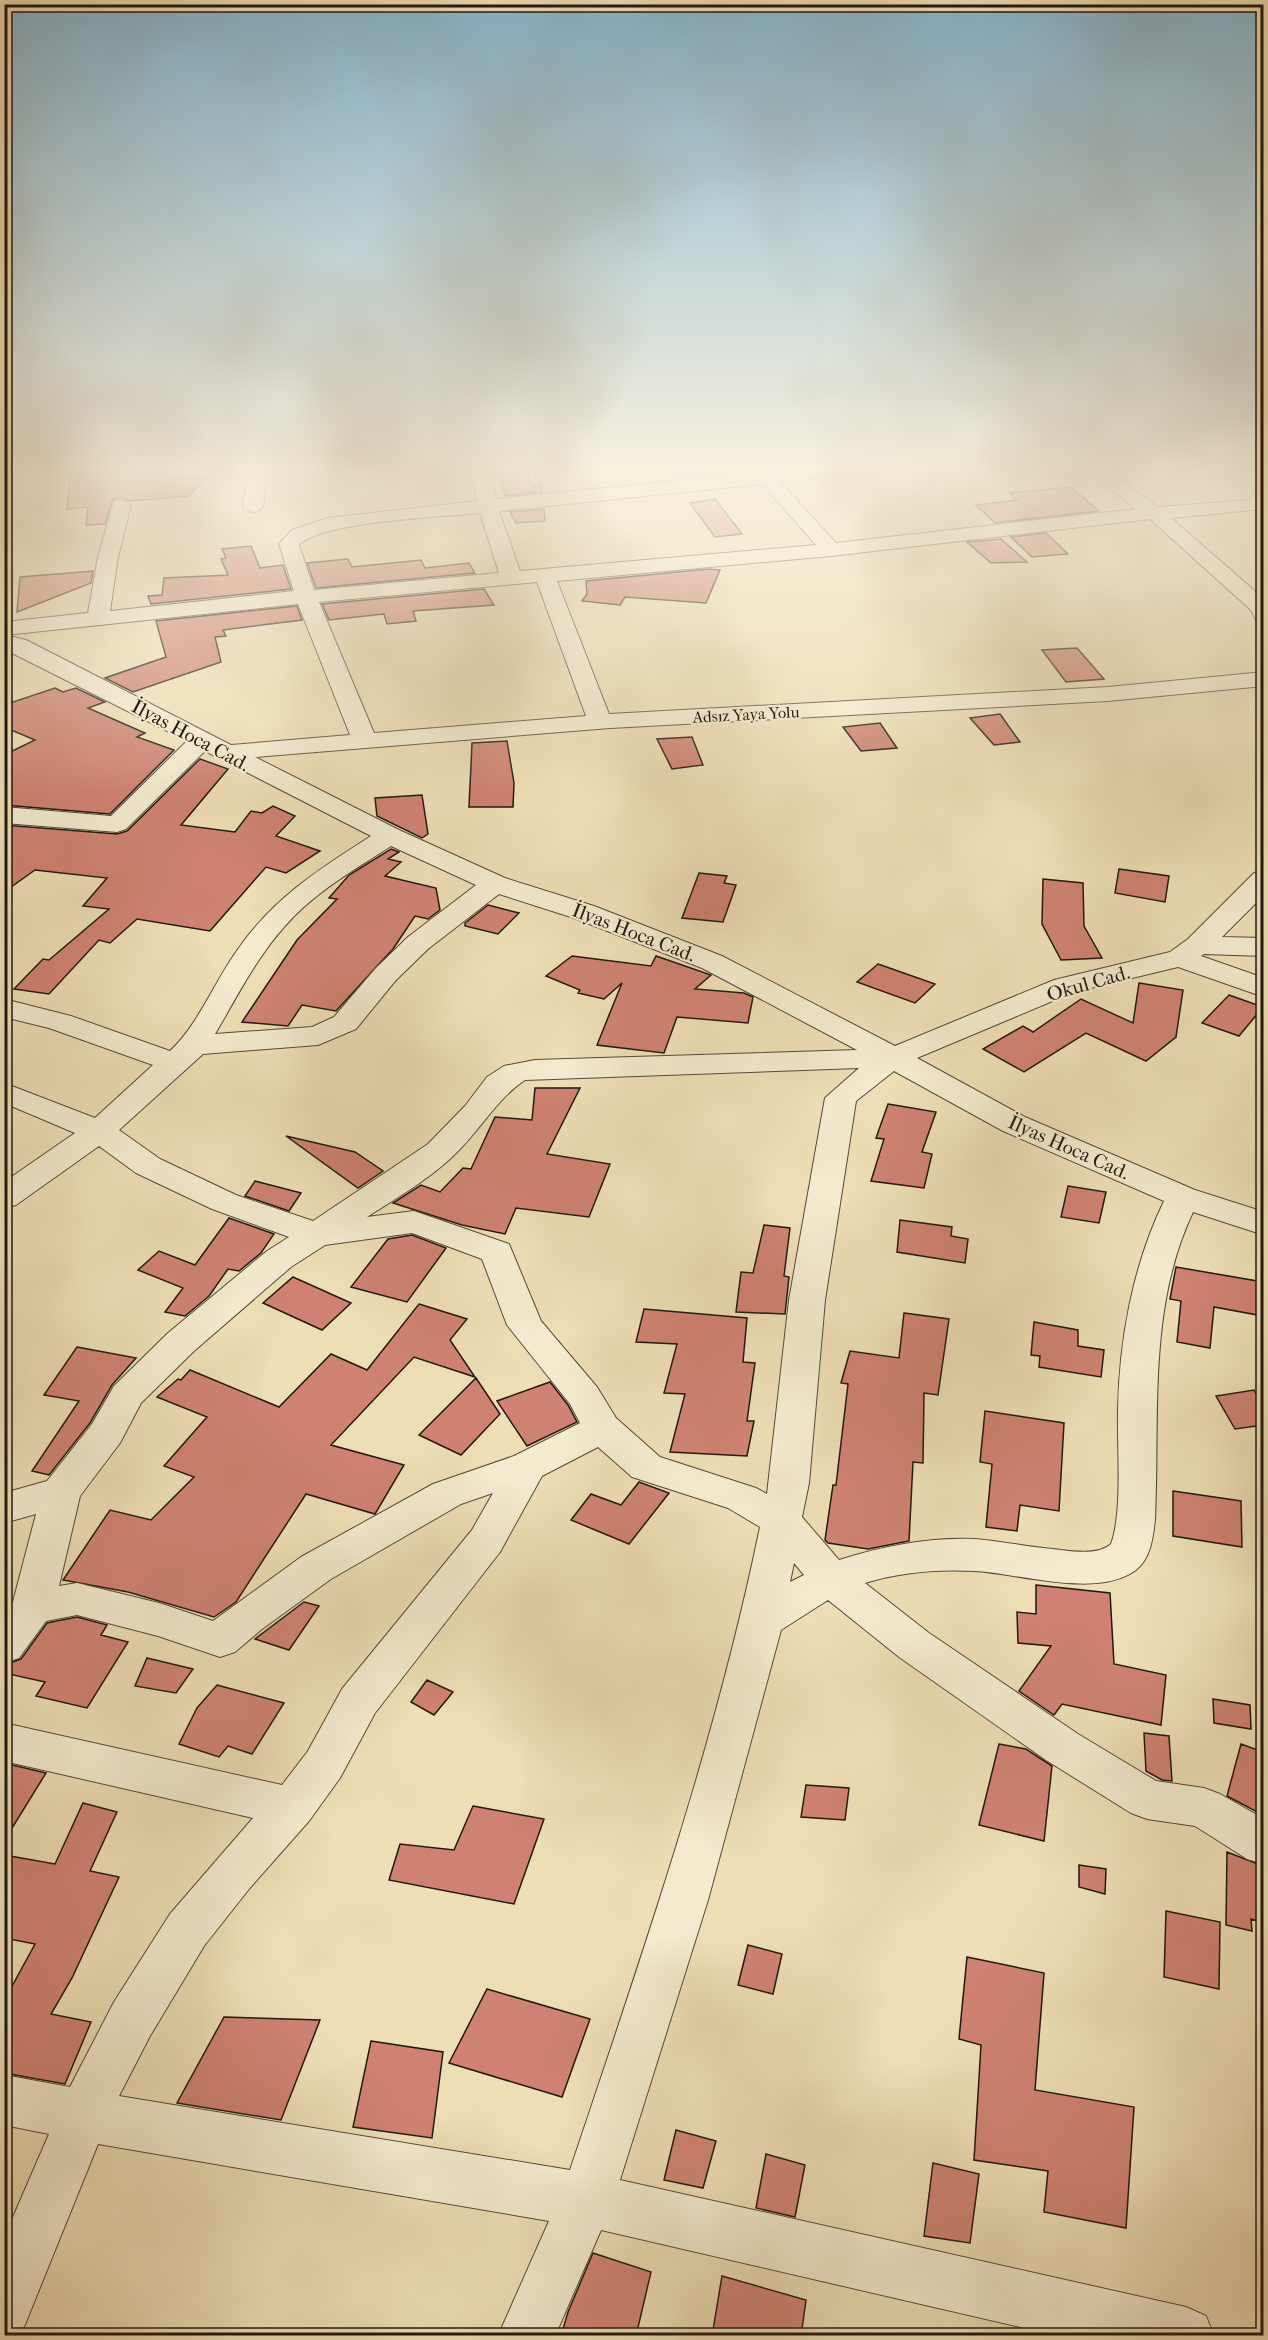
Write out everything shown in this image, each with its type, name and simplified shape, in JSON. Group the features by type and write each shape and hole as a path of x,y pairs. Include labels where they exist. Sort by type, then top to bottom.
{"street":[{"path":"98,619 105,577"},
{"path":"299,577 365,741"},
{"path":"4,629 306,597 535,577"},
{"path":"545,577 600,722"},
{"path":"1225,577 1262,610"},
{"name":"İlyas Hoca Cad.","path":"4,642 18,645 390,836 495,884 584,912 712,962 842,1029 1014,1124 1183,1197 1263,1224"},
{"name":"Adsız Yaya Yolu","path":"230,752 600,722 1108,694 1263,679"},
{"path":"4,815 117,824 203,739"},
{"path":"4,1198 99,1131 184,1053 258,940 291,904 346,863 390,836"},
{"path":"1263,879 1189,952 1263,988"},
{"path":"4,1008 184,1053 318,1036 345,1023 386,974 418,943 495,884"},
{"name":"Okul Cad.","path":"891,1058 1064,986 1189,952 1263,947"},
{"path":"4,1646 33,1607 61,1492 106,1433 127,1395 181,1342 279,1259 318,1236 440,1151 476,1113 498,1084 515,1073 534,1069 891,1058"},
{"path":"526,2336 586,2200 684,1900 762,1620 789,1483 807,1300 841,1098 891,1058"},
{"path":"4,1092 99,1131 148,1166 224,1202 318,1236 414,1222 497,1252 525,1325 584,1396 602,1428 646,1467 742,1498 781,1521 832,1580 914,1645 1071,1753 1147,1799 1204,1808 1262,1840"},
{"path":"762,1620 832,1580 866,1566 944,1554 975,1555 1060,1566 1093,1566 1117,1561 1128,1553 1135,1519 1138,1373 1156,1268 1171,1220 1183,1197"},
{"path":"33,1607 77,1599 159,1620 220,1640 247,1617 316,1568 447,1494 528,1466 602,1428"},
{"path":"4,2307 83,2115 145,1995 188,1929 293,1807 348,1728 358,1702 486,1541 528,1466"},
{"path":"4,1508 61,1492"},
{"path":"4,1742 293,1807"},
{"path":"4,2100 586,2200 1186,2336"}],"building":[{"path":"20,577 92,577 91,583 17,612"},
{"path":"287,577 291,589 151,604 148,596 162,595 164,578"},
{"path":"312,577 430,577 316,588"},
{"path":"625,577 717,577 706,603 625,597 620,605 582,601 587,594 586,581"},
{"path":"484,589 494,605 413,611 416,621 387,624 384,614 329,620 322,604"},
{"path":"297,606 302,620 223,630 226,636 215,637 221,662 133,692 105,678 166,657 156,621"},
{"path":"1077,648 1104,679 1066,682 1042,650"},
{"path":"55,688 63,692 76,688 105,702 88,708 145,733 137,737 174,750 110,814 4,805 4,755 35,740 4,727 4,705"},
{"path":"1000,714 1020,742 994,745 970,718"},
{"path":"880,723 897,748 861,751 843,727"},
{"path":"692,737 703,765 672,769 657,739"},
{"path":"507,741 514,783 513,807 469,807 472,743"},
{"path":"200,759 228,769 181,825 235,832 251,811 262,813 273,806 295,816 276,836 320,851 286,873 266,867 210,931 137,919 110,943 99,940 49,994 14,989 43,959 49,960 109,909 83,906 107,878 35,870 4,892 4,825 117,834 127,831"},
{"path":"422,795 428,834 422,838 377,816 375,798"},
{"path":"391,849 399,852 388,859 401,862 385,876 436,888 440,910 428,919 415,916 393,949 336,1011 302,1005 288,1026 242,1022 297,940 337,899 329,898 349,875"},
{"path":"1119,869 1169,876 1165,902 1115,893"},
{"path":"699,873 727,876 724,883 736,885 723,922 682,918"},
{"path":"1043,879 1083,883 1084,926 1102,958 1061,960 1042,924"},
{"path":"488,905 519,913 498,934 465,926 465,923"},
{"path":"572,956 651,966 656,956 711,975 695,989 744,993 753,997 748,1023 677,1017 664,1053 597,1045 622,983 604,999 578,993 580,990 546,976"},
{"path":"878,964 935,984 915,1003 857,982"},
{"path":"1139,983 1183,990 1176,1037 1146,1061 1086,1033 1024,1072 983,1049 1023,1026 1033,1032 1081,999 1133,1023"},
{"path":"1229,995 1263,1007 1239,1036 1202,1023"},
{"path":"535,1088 580,1088 547,1154 610,1164 589,1217 516,1208 505,1234 462,1225 393,1203 421,1185 440,1192 463,1168 471,1169 495,1117 532,1120"},
{"path":"888,1104 936,1112 922,1152 932,1154 924,1188 871,1181 884,1139 876,1138"},
{"path":"286,1136 355,1152 383,1171 358,1188"},
{"path":"255,1181 301,1193 289,1211 245,1196"},
{"path":"1068,1186 1106,1192 1099,1223 1061,1217"},
{"path":"229,1218 274,1234 261,1253 239,1271 228,1269 209,1296 185,1316 165,1312 183,1288 138,1270 159,1251 195,1265"},
{"path":"900,1220 952,1227 951,1236 968,1239 965,1263 897,1252"},
{"path":"764,1225 790,1228 784,1276 789,1277 785,1314 736,1312 741,1272 753,1273"},
{"path":"412,1235 446,1248 407,1302 351,1287 388,1239"},
{"path":"1176,1267 1263,1282 1263,1316 1214,1307 1210,1348 1177,1342 1181,1301 1170,1299"},
{"path":"293,1277 351,1303 322,1330 263,1303"},
{"path":"419,1304 467,1319 450,1340 475,1377 414,1357 331,1445 404,1465 375,1514 306,1494 236,1602 214,1617 128,1592 63,1580 110,1510 151,1520 194,1477 164,1466 207,1417 157,1397 178,1379 181,1380 190,1370 279,1407 331,1354 367,1370"},
{"path":"644,1309 747,1318 743,1362 755,1363 747,1421 754,1421 747,1456 670,1452 685,1394 664,1393 677,1344 636,1342"},
{"path":"904,1313 949,1319 938,1395 924,1393 923,1463 913,1462 909,1541 868,1549 828,1543 825,1540 833,1485 836,1485 848,1384 841,1383 850,1351 899,1358"},
{"path":"1034,1322 1078,1330 1078,1346 1104,1350 1101,1377 1039,1367 1040,1356 1031,1355"},
{"path":"77,1347 136,1358 112,1385 90,1423 49,1475 32,1471 79,1401 44,1395"},
{"path":"476,1378 500,1414 461,1455 419,1435"},
{"path":"550,1382 568,1405 577,1422 527,1446 497,1401"},
{"path":"1254,1390 1263,1406 1263,1425 1235,1429 1216,1396"},
{"path":"985,1411 1064,1423 1059,1511 1020,1505 1017,1531 986,1527 992,1464 980,1462"},
{"path":"639,1482 669,1493 629,1544 571,1520 591,1494 621,1505"},
{"path":"1173,1491 1241,1501 1242,1547 1173,1536"},
{"path":"1036,1585 1110,1593 1114,1664 1166,1675 1161,1725 1062,1704 1054,1715 1019,1691 1051,1646 1018,1643 1017,1612 1036,1614"},
{"path":"304,1602 319,1606 289,1650 255,1639"},
{"path":"77,1617 107,1625 101,1635 128,1642 87,1708 36,1696 45,1682 4,1673 4,1665 21,1659 47,1623"},
{"path":"147,1658 193,1669 176,1693 135,1686"},
{"path":"427,1680 453,1692 434,1715 411,1702"},
{"path":"217,1685 284,1703 252,1754 228,1746 219,1757 179,1744 197,1708"},
{"path":"1213,1699 1250,1705 1251,1729 1214,1723"},
{"path":"1144,1733 1169,1736 1172,1781 1162,1780 1146,1771"},
{"path":"999,1744 1026,1749 1052,1766 1044,1841 979,1825"},
{"path":"1241,1744 1263,1752 1263,1815 1227,1796"},
{"path":"4,1763 46,1773 4,1841"},
{"path":"806,1785 849,1788 845,1820 801,1817"},
{"path":"83,1803 117,1812 90,1871 119,1877 72,1978 51,2014 91,2022 65,2084 4,2073 4,2001 35,1944 4,1938 4,1855 55,1864"},
{"path":"473,1806 544,1819 514,1904 389,1880 400,1844 454,1850"},
{"path":"1227,1852 1263,1866 1263,1922 1251,1919 1252,1931 1226,1925"},
{"path":"1079,1865 1106,1869 1105,1894 1079,1887"},
{"path":"1166,1911 1220,1922 1219,1989 1164,1977"},
{"path":"748,1945 782,1954 773,1994 738,1985"},
{"path":"967,1957 1044,1973 1035,2090 1134,2107 1126,2228 1044,2212 1048,2171 974,2160 981,2045 959,2039"},
{"path":"487,1989 590,2019 562,2097 449,2063"},
{"path":"224,2017 320,2020 281,2120 177,2103"},
{"path":"371,2041 443,2052 432,2138 353,2127"},
{"path":"676,2130 716,2141 703,2188 664,2180"},
{"path":"766,2154 805,2165 795,2217 756,2208"},
{"path":"933,2163 979,2174 970,2243 924,2236"},
{"path":"593,2253 651,2272 636,2336 561,2336 568,2312"},
{"path":"722,2276 806,2300 801,2336 712,2336"}]}
